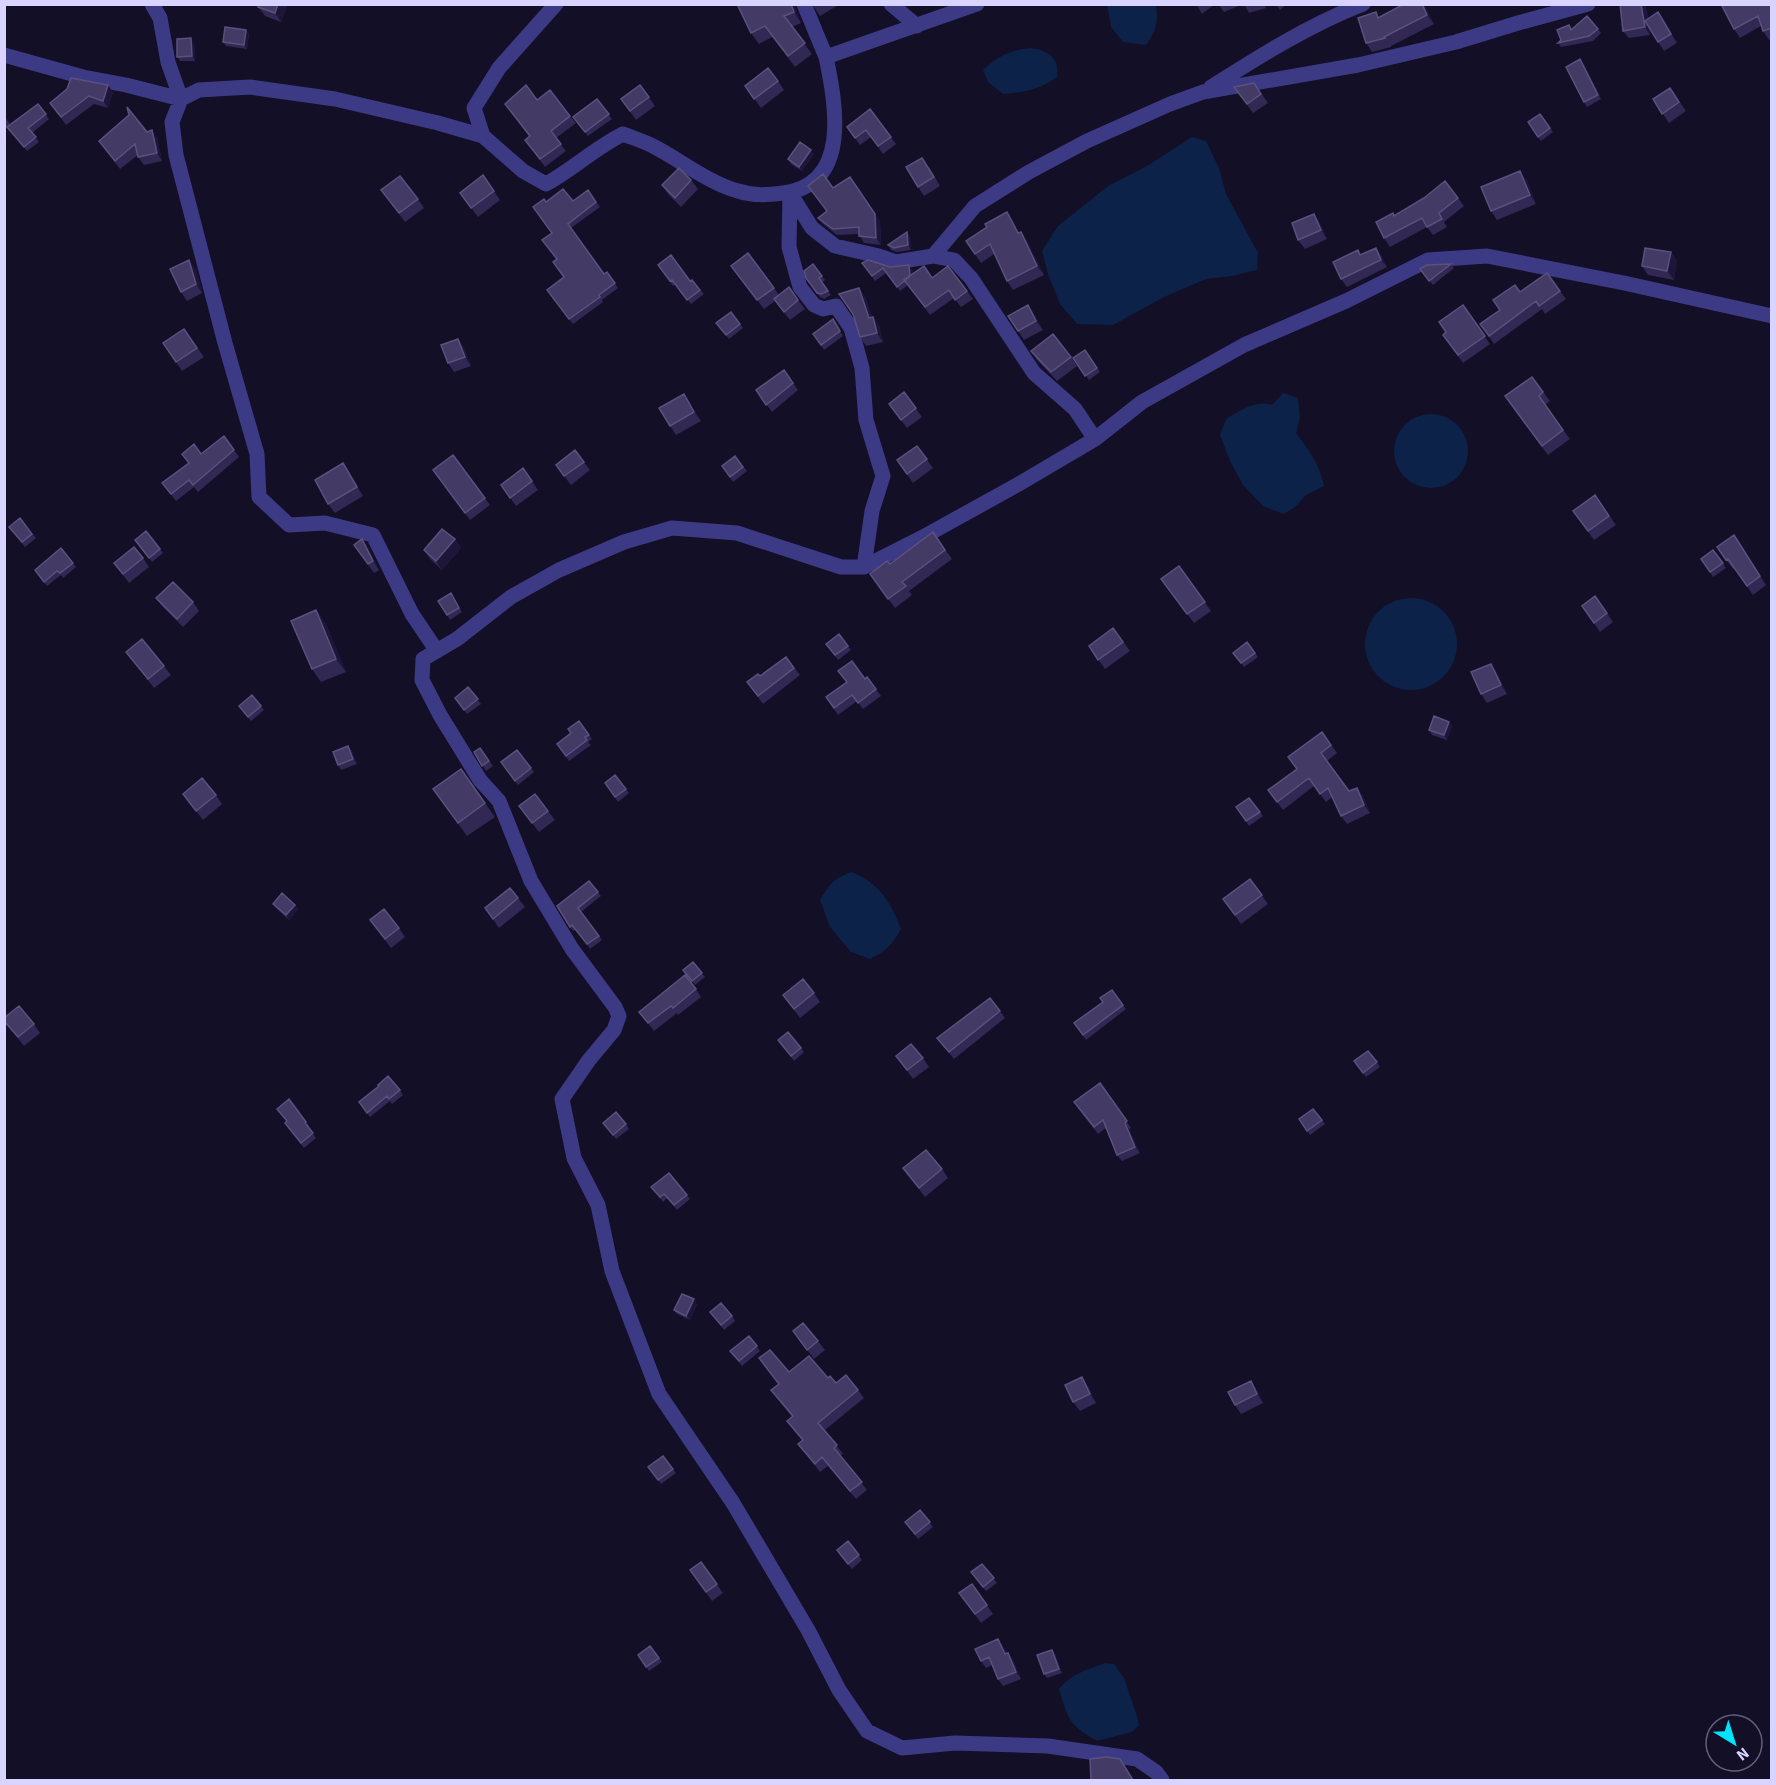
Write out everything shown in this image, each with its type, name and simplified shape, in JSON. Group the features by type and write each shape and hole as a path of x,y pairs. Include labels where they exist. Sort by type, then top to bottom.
{"street":[{"path":"152,4 160,18 168,62 181,99 172,122 176,155 225,343 257,454 259,497 289,525 326,523 373,535 412,614 437,651"},
{"path":"483,136 474,108 499,68 556,4"},
{"path":"4,55 83,77 181,99 199,90 250,87 335,99 438,123 483,136 523,171 546,184 566,173 603,144 623,134 651,145 736,191 760,196 790,193 813,184 831,160 836,123 832,87 826,57 804,4"},
{"path":"891,4 917,26"},
{"path":"826,57 977,4"},
{"path":"1203,92 1286,40 1364,4"},
{"path":"933,256 975,206 1029,172 1087,141 1170,104 1203,92 1358,65 1456,42 1588,4"},
{"path":"790,193 812,228 835,246 896,262 933,256 954,260 971,278 1034,373 1076,409 1095,439"},
{"path":"790,193 789,247 800,287 814,305 823,309 836,306 851,328 862,368 866,420 883,476 872,511 864,567"},
{"path":"1162,1780 1156,1772 1137,1759 1048,1746 955,1743 902,1748 867,1731 839,1690 808,1630 733,1503 659,1394 612,1270 598,1205 574,1158 562,1099 589,1060 614,1030 619,1016 615,1007 572,949 531,881 499,801 480,780 440,715 422,680 423,659 457,639 511,597 559,570 624,542 672,528 737,533 841,567 864,567 1017,485 1095,439 1142,402 1244,345 1346,301 1428,260 1487,256 1624,283 1772,316"}],"water":[{"path":"1107,5 1156,5 1156,26 1146,45 1123,42 1111,27"},
{"path":"1030,48 1047,53 1055,60 1057,77 1045,85 1017,93 1003,94 988,82 983,70 989,65 1010,52"},
{"path":"1192,137 1206,141 1219,168 1226,194 1258,253 1257,270 1206,279 1164,297 1113,325 1077,324 1060,304 1042,251 1058,226 1108,186 1147,166"},
{"path":"1283,393 1298,398 1300,418 1296,433 1317,464 1324,486 1306,495 1295,507 1284,514 1263,506 1243,485 1220,435 1226,419 1254,405 1272,405"},
{"path":"1431,414 1445,417 1457,425 1465,437 1468,451 1465,465 1457,477 1445,485 1431,488 1417,485 1405,477 1397,465 1394,451 1397,437 1405,425 1417,417"},
{"path":"1411,598 1429,602 1443,612 1453,626 1457,644 1453,662 1443,676 1429,686 1411,690 1393,686 1379,676 1369,662 1365,644 1369,626 1379,612 1393,602"},
{"path":"852,872 870,882 883,894 901,929 888,947 870,959 851,952 830,927 820,900 833,882"},
{"path":"1105,1663 1114,1664 1124,1678 1139,1725 1132,1732 1097,1741 1071,1720 1059,1689 1075,1676"}],"building":[{"path":"259,4 278,4 275,13 258,7"},
{"path":"737,4 791,4 794,12 784,16 805,43 788,56 765,26 751,33"},
{"path":"1404,4 1422,4 1427,15 1385,38 1366,43 1358,18 1376,12 1378,18"},
{"path":"1620,4 1641,4 1645,27 1623,31"},
{"path":"1725,4 1771,4 1772,28 1763,31 1758,16 1734,29 1722,6"},
{"path":"1658,12 1671,34 1658,42 1645,21"},
{"path":"1587,16 1598,29 1589,36 1558,43 1561,40 1557,30 1569,25 1571,30"},
{"path":"225,27 246,30 244,45 223,42"},
{"path":"191,38 192,56 177,57 177,39"},
{"path":"1580,59 1598,95 1584,102 1566,67"},
{"path":"768,68 778,81 754,99 745,86"},
{"path":"71,78 108,85 103,101 89,96 61,117 50,103 67,89"},
{"path":"1254,83 1261,94 1247,104 1234,87"},
{"path":"526,85 537,100 550,90 570,116 551,131 561,144 540,159 525,140 530,136 505,104"},
{"path":"640,85 649,97 630,111 621,99"},
{"path":"1670,88 1679,102 1662,114 1653,99"},
{"path":"597,99 609,114 585,132 573,117"},
{"path":"38,104 46,114 28,128 36,137 24,147 7,127"},
{"path":"127,107 147,132 152,130 157,153 138,157 135,144 115,161 99,141 129,115"},
{"path":"870,109 891,137 878,146 866,130 855,138 847,127"},
{"path":"1540,114 1550,128 1538,137 1528,122"},
{"path":"800,142 811,150 799,167 788,159"},
{"path":"922,158 934,177 918,187 906,167"},
{"path":"679,168 691,180 675,198 662,185"},
{"path":"1520,171 1530,195 1491,211 1481,187"},
{"path":"823,174 833,188 850,177 875,214 876,238 859,236 859,227 833,229 818,218 827,211 808,186"},
{"path":"483,175 494,191 471,208 460,193"},
{"path":"400,176 418,199 399,213 381,190"},
{"path":"1445,181 1458,198 1439,213 1442,219 1427,227 1422,218 1384,238 1376,222 1393,213 1394,216 1424,198"},
{"path":"563,189 573,201 588,190 596,202 568,224 604,274 607,272 615,283 569,319 547,290 564,277 553,262 557,259 542,240 552,233 533,207 544,199 546,202"},
{"path":"1007,212 1018,233 1021,232 1037,266 1007,281 990,244 975,254 966,241 987,227 985,224"},
{"path":"1314,214 1321,230 1298,240 1292,223"},
{"path":"907,232 908,245 894,248 888,245"},
{"path":"1376,248 1381,260 1341,279 1333,262 1358,250 1360,255"},
{"path":"1645,248 1671,252 1667,271 1642,266"},
{"path":"748,253 774,288 757,300 731,266"},
{"path":"671,255 690,281 692,280 700,290 687,300 658,265"},
{"path":"189,260 196,284 181,292 170,269"},
{"path":"868,260 890,267 909,265 910,276 897,287 883,268 872,276 862,263"},
{"path":"813,264 822,276 819,278 828,291 821,294 817,293 806,278 804,271"},
{"path":"1451,264 1429,281 1420,269 1427,265"},
{"path":"924,266 932,278 948,266 967,291 955,300 949,290 925,307 904,280"},
{"path":"1547,273 1560,291 1539,306 1536,301 1489,336 1480,324 1500,310 1493,300 1515,285 1520,292"},
{"path":"789,287 798,300 784,312 774,299"},
{"path":"859,288 869,318 873,317 877,333 860,337 853,314 839,294"},
{"path":"1028,305 1036,321 1018,331 1008,316"},
{"path":"1463,305 1485,336 1458,355 1443,335 1446,332 1439,322"},
{"path":"731,312 740,324 726,335 716,323"},
{"path":"833,319 840,331 821,345 813,334"},
{"path":"184,329 197,348 176,362 163,343"},
{"path":"1053,334 1071,357 1051,372 1031,351"},
{"path":"458,339 465,357 448,363 441,345"},
{"path":"1085,350 1097,368 1085,376 1073,358"},
{"path":"784,370 793,383 766,405 756,390"},
{"path":"1532,377 1543,392 1539,396 1563,430 1542,446 1505,396"},
{"path":"904,392 916,408 901,420 889,404"},
{"path":"684,394 694,412 670,426 659,408"},
{"path":"224,436 234,450 193,485 189,480 171,494 162,483 189,463 182,454 194,444 201,454"},
{"path":"917,446 927,459 907,474 897,460"},
{"path":"575,450 584,462 564,476 556,465"},
{"path":"453,455 485,498 465,513 433,470"},
{"path":"735,456 743,467 730,477 722,466"},
{"path":"343,463 357,487 328,504 315,480"},
{"path":"523,468 532,481 510,498 501,485"},
{"path":"1595,495 1609,516 1588,531 1573,511"},
{"path":"20,518 32,534 22,542 9,527"},
{"path":"442,529 455,539 436,561 424,550"},
{"path":"146,531 160,549 149,558 135,540"},
{"path":"933,532 945,550 902,582 906,586 888,599 870,574 887,561 890,564"},
{"path":"1734,535 1760,576 1747,586 1717,547"},
{"path":"362,539 373,561 368,564 354,545"},
{"path":"134,547 143,558 123,574 114,563"},
{"path":"61,548 73,563 60,573 57,571 44,582 35,570"},
{"path":"1713,550 1723,563 1710,572 1701,559"},
{"path":"1179,566 1205,602 1187,614 1161,579"},
{"path":"173,582 193,602 177,619 156,598"},
{"path":"451,593 459,608 447,615 438,601"},
{"path":"1595,596 1607,613 1594,623 1582,606"},
{"path":"316,610 336,659 312,669 291,621"},
{"path":"1113,628 1123,642 1098,660 1089,646"},
{"path":"839,634 848,646 835,655 826,644"},
{"path":"142,639 164,666 148,679 126,652"},
{"path":"1247,642 1255,653 1241,663 1233,653"},
{"path":"786,657 794,668 758,696 747,682 758,674 760,676"},
{"path":"852,661 865,679 867,677 876,689 858,703 852,695 834,708 826,697 847,682 838,671"},
{"path":"1491,664 1501,685 1481,694 1471,672"},
{"path":"468,687 478,699 464,710 455,698"},
{"path":"252,695 261,706 248,717 239,706"},
{"path":"1434,716 1449,722 1444,735 1429,730"},
{"path":"579,721 589,735 585,737 587,740 566,756 557,744 571,733 568,729"},
{"path":"1322,732 1331,745 1321,753 1349,791 1357,788 1364,805 1341,816 1328,788 1320,794 1309,778 1277,802 1268,790 1297,769 1288,757"},
{"path":"348,746 353,759 338,765 333,752"},
{"path":"480,748 489,761 482,766 474,752"},
{"path":"517,750 531,768 515,781 501,762"},
{"path":"461,769 485,803 458,823 433,789"},
{"path":"615,775 626,789 615,797 605,783"},
{"path":"202,778 216,795 196,811 183,794"},
{"path":"535,794 548,811 532,823 519,806"},
{"path":"1249,798 1260,812 1246,821 1236,807"},
{"path":"1250,879 1262,895 1235,915 1223,899"},
{"path":"589,881 598,892 578,908 599,936 587,944 572,925 570,927 557,906"},
{"path":"510,888 518,898 493,919 485,908"},
{"path":"282,893 295,905 286,915 273,904"},
{"path":"384,909 399,928 385,939 370,920"},
{"path":"693,962 702,973 692,981 683,970"},
{"path":"685,975 696,989 673,1008 671,1006 648,1023 639,1012"},
{"path":"803,979 814,993 794,1009 783,995"},
{"path":"1112,990 1123,1005 1083,1035 1074,1023 1103,1002 1100,998"},
{"path":"990,998 1000,1011 949,1052 937,1038"},
{"path":"19,1006 34,1024 18,1037 4,1018"},
{"path":"788,1032 801,1048 791,1056 778,1040"},
{"path":"911,1044 923,1058 907,1070 896,1056"},
{"path":"1368,1051 1377,1062 1363,1073 1354,1061"},
{"path":"388,1076 400,1090 389,1099 387,1096 367,1113 359,1102"},
{"path":"1100,1083 1127,1121 1125,1123 1135,1147 1117,1155 1103,1120 1094,1127 1074,1102"},
{"path":"289,1099 313,1133 301,1143 277,1109"},
{"path":"1313,1109 1322,1120 1307,1131 1299,1119"},
{"path":"616,1112 626,1124 613,1135 603,1123"},
{"path":"926,1150 942,1169 919,1188 903,1168"},
{"path":"669,1173 687,1195 674,1205 664,1194 660,1197 651,1187"},
{"path":"682,1294 694,1299 686,1316 674,1310"},
{"path":"721,1303 732,1316 721,1325 710,1312"},
{"path":"803,1323 818,1341 807,1350 793,1331"},
{"path":"749,1336 757,1346 739,1361 730,1351"},
{"path":"770,1350 789,1372 809,1356 828,1378 830,1376 836,1383 846,1375 858,1390 818,1423 837,1445 834,1448 862,1482 850,1491 822,1457 815,1464 798,1444 803,1440 787,1421 793,1416 771,1390 779,1384 759,1358"},
{"path":"1082,1377 1090,1394 1073,1402 1065,1385"},
{"path":"1251,1381 1257,1394 1235,1405 1228,1392"},
{"path":"663,1456 673,1469 658,1480 648,1467"},
{"path":"920,1510 930,1522 915,1534 905,1522"},
{"path":"848,1541 859,1555 848,1564 837,1550"},
{"path":"701,1562 717,1584 706,1592 690,1570"},
{"path":"982,1564 994,1578 983,1587 971,1572"},
{"path":"972,1584 987,1605 975,1614 959,1593"},
{"path":"998,1639 1005,1654 1008,1653 1016,1672 998,1679 989,1657 981,1661 975,1649"},
{"path":"650,1646 659,1658 646,1667 638,1655"},
{"path":"1052,1650 1059,1669 1044,1674 1037,1655"},
{"path":"1107,1757 1120,1759 1133,1780 1091,1780 1090,1759"}]}
